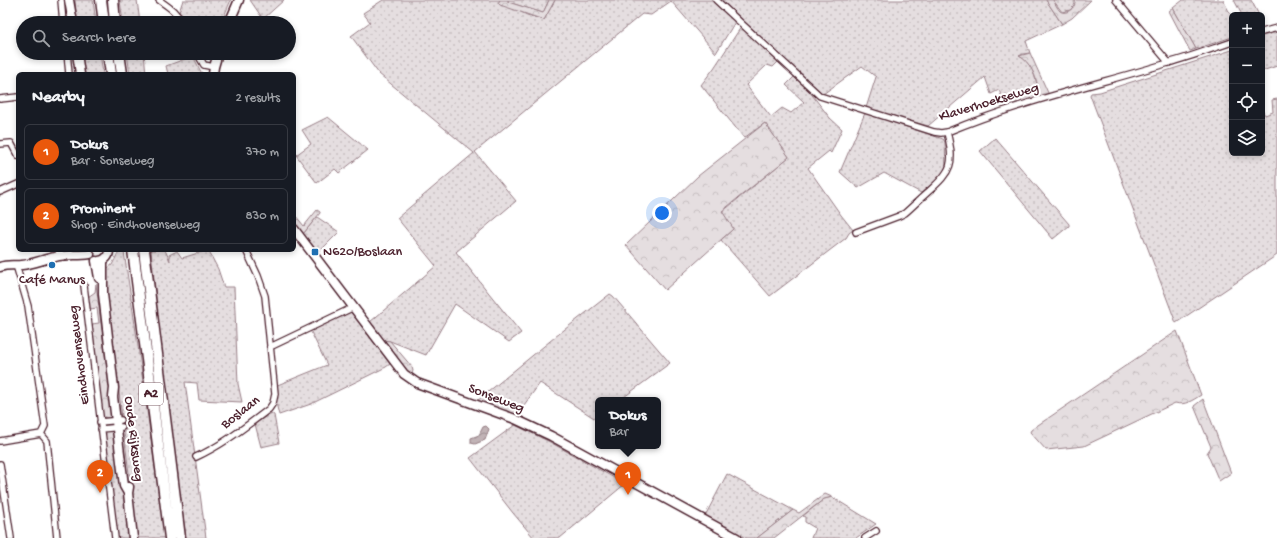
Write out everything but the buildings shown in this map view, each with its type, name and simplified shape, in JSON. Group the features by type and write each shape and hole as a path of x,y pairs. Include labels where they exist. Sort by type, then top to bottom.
{"highway":[{"path":"101,0 103,16"},
{"path":"112,0 114,16"},
{"path":"109,60 111,72"},
{"path":"120,60 122,72"},
{"name":"A2","path":"133,252 170,538"},
{"name":"A2","path":"144,252 180,538"}],"main road":[{"path":"69,0 71,16"},
{"path":"72,16 73,0"},
{"path":"232,16 239,0"},
{"path":"78,60 80,72"},
{"path":"214,71 216,60"},
{"name":"Sonseweg","path":"296,232 354,306 404,374 417,383 515,419 551,436 737,538"},
{"path":"0,267 11,264 22,265 59,253 80,256 86,252"},
{"path":"89,252 92,258 100,260 107,257 109,252"},
{"name":"Oude Rijksweg","path":"100,260 114,388 118,396 124,486 128,493 133,538"}],"street":[{"path":"61,0 63,16"},
{"path":"159,0 178,16"},
{"name":"Klaverhoekseweg","path":"716,0 820,96 941,133 948,132 1015,108 1169,63 1229,43"},
{"path":"1116,0 1169,63"},
{"path":"1265,31 1277,28"},
{"path":"68,60 69,72"},
{"path":"201,60 204,65 214,71"},
{"path":"0,99 16,97"},
{"path":"856,232 905,213 942,180 951,162 948,132"},
{"path":"0,144 12,143 16,152"},
{"path":"0,192 16,185"},
{"name":"Boslaan","path":"196,457 210,451 232,437 268,409 273,403 275,394 265,296 247,252"},
{"path":"16,265 28,306 34,346 45,426 41,434"},
{"name":"Eindhovenseweg","path":"84,286 114,538"},
{"path":"270,347 354,306"},
{"name":"Eindhovenseweg","path":"100,422 119,424"},
{"path":"101,429 119,424"},
{"path":"0,441 41,434"},
{"path":"41,434 47,441 57,538"},
{"path":"0,464 2,496 11,538"},
{"path":"866,538 876,531"}],"green space":[{"path":"75,0 93,0 95,16 76,16"},
{"path":"120,0 137,0 139,16 122,16"},
{"path":"183,0 231,0 224,16 181,16 179,12"},
{"path":"250,0 284,0 266,16 261,16"},
{"path":"383,0 500,0 499,1 527,15 544,20 555,0 713,0 735,22 716,53 671,1 651,15 642,14 475,152 516,201 456,252 521,333 509,342 455,304 426,355 390,341 383,340 370,322 436,266 397,218 474,153 379,74 351,36 370,22 363,13"},
{"path":"500,0 508,0 508,2 543,13 549,0 555,0 544,20 500,5 498,3"},
{"path":"508,0 549,0 543,13 508,2"},
{"path":"721,0 1046,0 1062,24 1026,41 1030,53 1019,56 1027,62 1032,70 1037,85 1037,93 1004,103 999,90 991,94 985,77 928,126 866,108 876,77 862,66 823,94"},
{"path":"1046,0 1053,0 1060,11 1066,12 1071,10 1075,0 1091,0 1072,18 1062,24"},
{"path":"1053,0 1075,0 1076,4 1070,10 1062,12"},
{"path":"1183,0 1223,0 1229,12 1229,38 1196,49 1173,8"},
{"path":"1234,0 1251,0 1257,12 1240,12"},
{"path":"1173,8 1196,49 1190,51 1169,11"},
{"path":"741,27 778,62 773,67 767,65 746,85 771,117 782,108 791,113 804,102 786,85 794,77 809,91 830,118 842,129 831,153 829,151 808,168 853,230 846,238 770,296 721,240 733,229 722,212 789,157 765,123 744,138 701,85"},
{"path":"1277,32 1277,66 1265,70 1265,48 1265,35"},
{"path":"1229,51 1229,156 1265,156 1265,115 1273,112 1272,100 1277,99 1277,255 1176,323 1090,95 1091,93 1100,92"},
{"path":"1030,53 1049,95 1006,108 1004,103 1038,91 1037,81 1033,71 1027,62 1019,56"},
{"path":"82,60 101,60 103,72 83,72"},
{"path":"128,60 145,60 146,72 130,72"},
{"path":"182,60 195,60 201,72 168,72 166,66"},
{"path":"865,113 943,139 945,142 946,167 941,176 921,193 884,173 858,188 840,172"},
{"path":"328,117 368,150 339,173 335,169 317,183 296,155 311,144 302,130"},
{"path":"765,123 789,157 722,211 733,229 665,290 626,245 698,176"},
{"path":"995,138 1069,224 1069,226 1053,239 980,151"},
{"path":"317,210 320,212 303,234 296,225 296,216 304,226"},
{"path":"317,217 339,232 318,253 303,234"},
{"path":"124,252 165,538 137,538 107,296 106,269 112,265 118,253"},
{"path":"151,252 166,252 170,261 169,255 175,252 178,252 182,258 202,252 209,252 218,269 224,287 234,287 238,384 242,402 199,400 197,383 185,382 206,538 186,538 164,375"},
{"path":"96,284 113,416 108,418 103,417 92,324 99,323 97,308 90,309 88,297 95,292"},
{"path":"610,294 670,363 624,397 595,397 594,418 540,383 516,416 477,401"},
{"path":"351,312 390,364 311,404 279,415 275,386 327,365 310,330"},
{"path":"1177,331 1201,395 1186,403 1175,403 1084,446 1046,450 1030,432 1038,425"},
{"path":"383,340 390,341 412,367 413,371 411,375"},
{"path":"1203,399 1231,473 1219,481 1207,453 1211,447 1194,406"},
{"path":"271,413 274,415 279,443 261,447 255,424"},
{"path":"515,425 550,442 625,484 560,538 534,538 470,458"},
{"path":"111,431 115,433 129,538 117,538 105,432"},
{"path":"727,474 793,510 757,538 746,538 705,516"},
{"path":"825,494 832,497 824,499 774,538 757,538 793,510 799,513"},
{"path":"832,497 876,524 856,538 811,538 815,528 805,522 805,517 803,516 824,499"}],"water":[{"path":"486,426 489,429 485,440 475,444 471,443 471,438 479,435 483,427"}],"place":[{"name":"N620/Boslaan","path":"315,252"},
{"name":"Café Manus","path":"52,265"},
{"name":"Prominent","path":"100,493"},
{"name":"Dokus","path":"628,495"}]}
